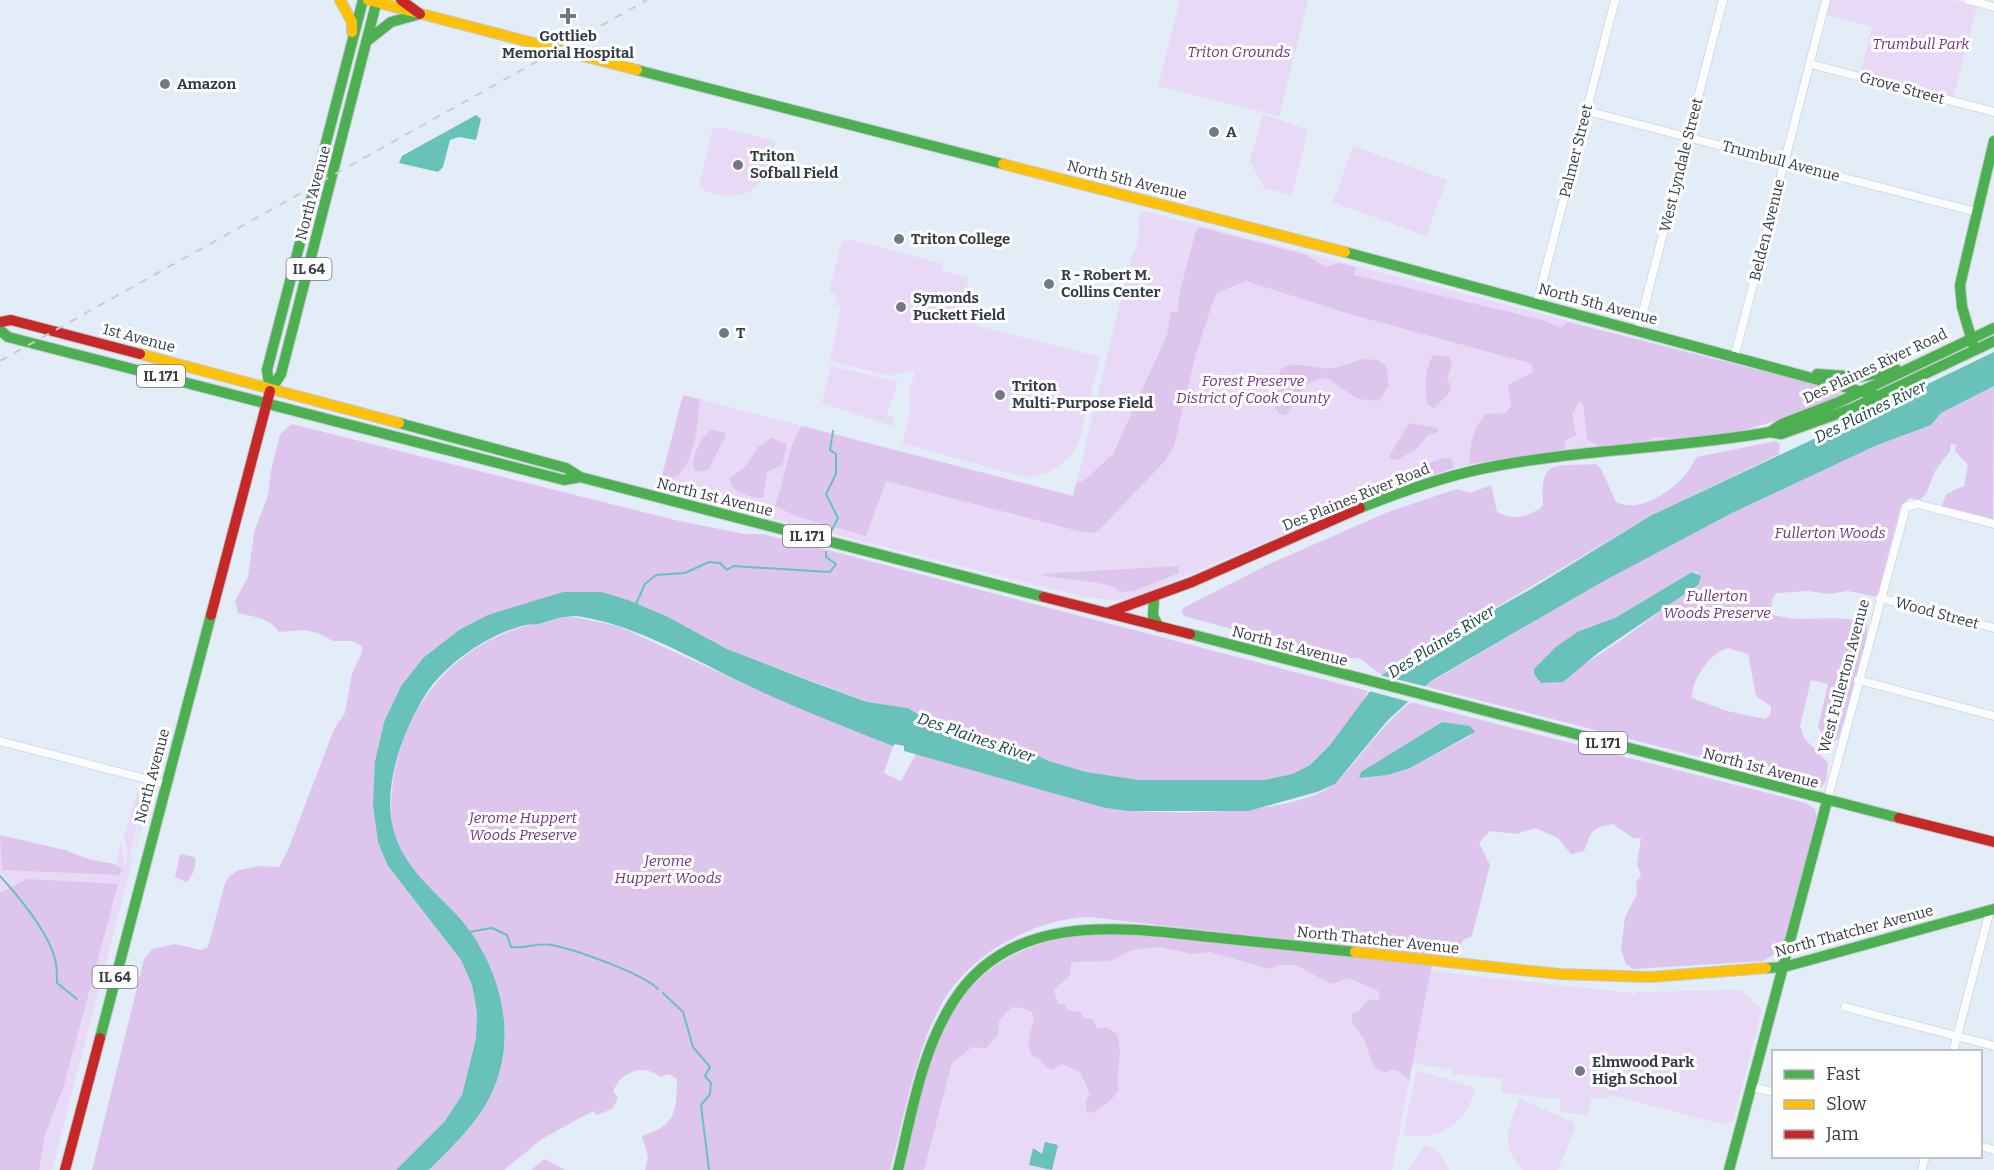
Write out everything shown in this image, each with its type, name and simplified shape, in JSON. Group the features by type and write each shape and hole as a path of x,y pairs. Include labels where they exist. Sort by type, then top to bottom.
{"main road":[{"path":"340,0 352,22 350,51"},
{"path":"401,0 420,14"},
{"name":"North Avenue","path":"270,390 267,370 350,51 371,1"},
{"name":"North Avenue","path":"65,1170 270,390 281,374 366,42 371,1"},
{"name":"North 5th Avenue","path":"371,1 1537,303 1735,355 1878,396"},
{"path":"366,42 388,23 406,16 420,14"},
{"path":"1975,350 1962,307 1960,285 1994,141"},
{"name":"1st Avenue","path":"0,322 11,320 60,332 270,390"},
{"name":"Des Plaines River Road","path":"1770,432 1782,424 1860,392 1994,328"},
{"name":"1st Avenue","path":"0,330 8,337 266,405"},
{"name":"Des Plaines River Road","path":"1107,613 1154,598 1391,496 1470,471 1526,460 1670,448 1770,432 1781,434 1816,423 1878,396 1994,341"},
{"path":"1801,374 1860,377 1914,365"},
{"name":"North 1st Avenue","path":"270,390 566,468 580,477 1827,801 1994,842"},
{"name":"North 1st Avenue","path":"266,405 564,480 580,477"},
{"path":"1154,598 1151,607 1159,627"},
{"name":"West Fullerton Avenue","path":"1730,1170 1827,801"},
{"name":"North Thatcher Avenue","path":"898,1170 926,1060 950,1006 973,977 999,956 1016,947 1060,931 1098,927 1128,928 1582,976 1679,976 1784,967 1992,910"}],"street":[{"name":"Palmer Street","path":"1537,303 1615,0"},
{"name":"West Lyndale Street","path":"1638,331 1723,0"},
{"name":"Belden Avenue","path":"1735,355 1826,0"},
{"path":"1968,0 1994,7"},
{"name":"Grove Street","path":"1810,64 1994,112"},
{"name":"Trumbull Avenue","path":"1587,111 1976,212"},
{"name":"West Fullerton Avenue","path":"1827,801 1880,598 1904,511 1908,504 1918,504 1994,524"},
{"name":"Wood Street","path":"1880,598 1994,628"},
{"path":"1858,680 1994,716"},
{"path":"0,741 165,784"},
{"path":"1954,1050 1992,910"},
{"path":"1845,1007 1994,1046"},
{"path":"1751,1087 1772,1092"}],"green space":[{"name":"Triton Grounds","path":"1180,0 1308,0 1279,116 1158,86"},
{"name":"Trumbull Park","path":"1830,0 1953,0 1977,6 1953,98 1860,74 1872,27 1826,15"},
{"path":"1263,114 1308,130 1292,195 1264,188 1250,161"},
{"name":"Triton Sofball Field","path":"718,127 775,141 773,157 768,170 752,190 728,197 699,187 712,130"},
{"path":"1353,146 1447,180 1426,236 1333,202"},
{"name":"Forest Preserve District of Cook County","path":"1144,211 1847,393 1746,430 1685,441 1527,453 1454,468 1374,496 1135,597 1114,600 1088,598 784,522 659,486 683,395 1073,496 1132,254 1136,248 1140,224 1137,220"},
{"path":"1199,227 1306,255 1325,267 1339,263 1355,267 1354,275 1542,320 1561,328 1567,322 1838,390 1839,397 1785,418 1711,437 1687,440 1657,437 1652,438 1647,444 1601,447 1587,439 1583,403 1579,402 1572,414 1576,435 1565,441 1564,450 1470,464 1471,444 1478,425 1486,414 1506,413 1511,406 1508,385 1533,372 1532,364 1346,313 1246,281 1218,292 1213,301 1196,353 1174,446 1165,461 1098,531 1082,532 886,481 866,536 798,517 775,506 790,452 802,426 1073,496 1076,484 1086,479 1113,454 1167,335 1171,312 1178,312 1180,291"},
{"name":"Triton Multi-Purpose Field","path":"849,239 943,264 942,271 969,278 961,309 965,310 964,316 977,320 977,326 1100,357 1078,445 1068,459 1049,472 1030,477 1011,474 902,443 910,412 909,390 916,370 889,376 830,361 841,306 835,305 837,295 829,293 842,242"},
{"path":"1433,355 1449,357 1452,364 1447,379 1451,386 1449,393 1434,408 1428,405 1426,393 1428,367"},
{"path":"1364,359 1378,360 1386,366 1389,385 1379,401 1358,399 1327,378 1316,380 1304,388 1291,410 1285,415 1279,414 1275,408 1280,370 1292,365 1331,368"},
{"path":"831,366 898,382 887,415 893,418 893,426 822,403"},
{"name":"Fullerton Woods","path":"1994,386 1993,519 1942,506 1946,494 1964,486 1968,465 1955,451 1956,445 1951,444 1950,451 1935,471 1926,494 1920,500 1910,498 1901,505 1877,597 1848,591 1830,594 1808,591 1777,593 1772,599 1771,614 1795,618 1843,618 1867,623 1865,650 1838,740 1828,743 1818,727 1828,684 1811,680 1800,726 1804,738 1828,763 1826,781 1820,788 1424,686 1602,582 1732,513 1875,446 1931,425 1941,413","holes":["1692,572 1698,572 1666,606 1642,625 1585,664 1552,681 1541,683 1579,631 1615,618","1728,648 1748,654 1756,696 1771,706 1771,714 1765,719 1727,711 1692,698 1698,676 1708,661"]},
{"path":"683,395 699,399 696,436 688,462 681,473 672,479 661,480"},
{"path":"1409,423 1437,428 1438,432 1428,435 1418,448 1397,460 1392,459 1389,456"},
{"path":"292,424 675,520 745,534 762,534 820,548 1368,691 1358,709 1330,745 1310,765 1292,774 1264,780 1140,780 1086,772 1049,761 1013,744 963,734 932,723 908,708 867,702 727,649 668,617 602,592 563,592 459,630 423,658 401,686 384,722 375,761 388,866 461,960 472,985 477,1013 476,1038 462,1095 445,1121 396,1170 92,1170 144,959 152,949 175,944 201,950 208,947 225,883 231,875 239,870 260,866 279,867 288,850 334,729 345,713 352,674 362,652 362,646 352,641 333,641 318,633 304,630 279,632 272,624 260,618 238,613 235,601 248,577 254,533 268,495 280,434"},
{"path":"712,430 725,433 725,437 708,470 697,472 693,467 696,451 704,436"},
{"path":"771,438 787,444 782,465 767,472 763,498 738,492 729,479 746,466 758,447"},
{"path":"1776,441 1780,445 1779,454 1650,516 1382,675 1359,658 1340,659 1184,616 1182,612 1183,608 1269,564 1388,512 1456,489 1470,493 1491,485 1497,512 1515,517 1521,516 1532,513 1543,506 1544,479 1552,468 1596,464 1601,469 1616,502 1627,505 1639,504 1651,501 1674,486 1684,477 1696,457"},
{"path":"1443,458 1452,459 1454,468 1394,488 1393,478"},
{"path":"1178,566 1179,573 1134,591 1120,592 1106,585 1039,574"},
{"name":"Jerome Huppert Woods","path":"569,616 618,626 753,688 893,746 884,773 901,781 916,754 1105,808 1190,812 1260,808 1317,794 1336,782 1390,721 1411,702 1806,803 1815,809 1817,819 1781,951 1763,961 1633,969 1626,964 1621,949 1625,917 1637,894 1636,883 1641,875 1637,864 1641,838 1633,838 1613,824 1605,825 1593,832 1584,851 1571,854 1558,838 1535,828 1516,834 1490,831 1479,843 1490,865 1472,936 1463,940 1457,954 1452,958 1088,917 1044,925 1002,944 983,957 951,990 930,1027 910,1088 890,1170 645,1170 648,1157 642,1136 662,1127 672,1116 675,1109 677,1079 669,1074 661,1077 647,1070 640,1070 627,1074 617,1084 613,1091 618,1098 612,1109 597,1115 593,1111 542,1139 504,1170 429,1170 467,1131 486,1105 497,1082 503,1059 505,1035 498,987 489,964 463,923 414,871 399,847 392,824 391,806 397,761 414,715 442,676 460,660 501,635 527,625","holes":["1442,722 1470,726 1470,736 1410,768 1388,775 1359,778 1361,772"]},
{"path":"139,785 141,804 128,868 134,852 142,808 146,808 52,1170 0,1170 0,835 116,865 121,841 125,867 127,855 124,837"},
{"path":"0,835 65,850 90,860 115,864 122,870 120,875 2,870"},
{"path":"180,854 195,857 194,870 186,882 175,877"},
{"path":"27,879 118,884 64,1085 45,1135 39,1170 0,1170 0,893"},
{"path":"1096,932 1432,964 1409,1080 1397,1070 1384,1072 1376,1067 1371,1060 1364,1039 1352,1022 1352,1014 1359,1011 1369,999 1378,1001 1380,998 1378,991 1349,978 1331,984 1296,965 1279,965 1269,969 1210,952 1192,954 1160,947 1132,950 1110,961 1071,962 1070,975 1054,990 1058,1004 1065,1004 1068,1010 1080,1012 1084,1018 1093,1019 1097,1028 1108,1028 1118,1035 1120,1053 1117,1083 1119,1089 1111,1100 1091,1113 1087,1112 1085,1102 1090,1094 1080,1072 1062,1064 1052,1070 1032,1055 1029,1044 1034,1016 1024,1009 1012,1007 999,1020 998,1035 986,1048 972,1047 952,1063 924,1170 902,1170 937,1044 954,1010 976,982 1005,960 1045,943"},
{"path":"1122,933 1432,964 1431,971 1632,993 1633,996 1636,992 1741,990 1762,1010 1733,1121 1725,1125 1610,1095 1609,1099 1591,1098 1589,1115 1560,1112 1560,1099 1501,1093 1502,1079 1453,1074 1453,1070 1413,1063 1392,1170 902,1170 947,1020"},
{"path":"1420,1071 1476,1088 1466,1111 1458,1120 1440,1133 1428,1136 1403,1134 1416,1073"},
{"path":"1520,1099 1573,1122 1575,1128 1558,1170 1523,1170 1515,1161 1508,1145 1508,1136 1509,1127"},
{"path":"1426,1144 1440,1154 1449,1170 1408,1170"},
{"path":"545,1159 565,1170 531,1170"}],"water":[{"path":"476,115 481,119 476,140 459,137 450,140 443,167 438,172 399,163 402,156"},
{"name":"Des Plaines River","path":"1994,352 1994,386 1941,413 1931,425 1875,446 1732,513 1602,582 1431,681 1388,720 1335,784 1317,792 1248,811 1129,811 1105,808 904,751 904,746 895,744 893,746 818,716 646,636 583,617 567,617 526,625 496,636 452,665 429,689 413,717 400,749 390,801 395,835 407,860 424,882 463,922 489,964 503,1011 505,1035 503,1060 496,1083 485,1106 452,1147 429,1170 396,1170 445,1121 462,1095 476,1038 477,1013 472,985 461,960 388,866 378,842 373,805 375,761 384,722 401,686 423,658 459,630 488,615 563,592 602,592 668,617 727,649 815,683 867,702 908,708 932,723 963,734 1013,744 1049,761 1086,772 1140,780 1264,780 1292,774 1310,765 1330,745 1382,675 1531,589 1650,516 1835,429 1840,425 1841,420 1853,420"},
{"path":"1692,572 1701,576 1698,585 1598,653 1563,682 1541,683 1534,674 1534,669 1557,646 1579,631 1615,618"},
{"path":"1442,722 1470,726 1475,732 1410,768 1388,775 1359,778 1361,772"},
{"path":"1045,1142 1058,1145 1052,1170 1029,1165 1033,1148 1042,1154"}],"pier":[{"path":"1379,675 1428,687 1414,703 1365,690"}],"waterway":[{"path":"831,532 838,518 826,494 836,474 836,454 830,450 833,431"},
{"path":"636,604 645,584 656,575 685,573 709,562 720,563 727,570 733,566 830,572 836,564 826,557 826,552"},
{"path":"0,876 24,904 46,937 56,962 57,983 77,999"},
{"path":"469,932 492,928 507,935 511,947 548,944 563,948 624,969 658,989"},
{"path":"663,993 683,1012 693,1047 710,1067 705,1076 711,1083 710,1094 701,1105 709,1170"}],"railway":[{"path":"0,361 647,0"}],"traffic: fast":[{"path":"270,390 267,370 363,0"},
{"path":"270,391 281,374 377,0"},
{"path":"367,41 391,22 420,14"},
{"path":"637,70 1003,164"},
{"path":"1973,344 1962,307 1960,285 1994,141"},
{"path":"1345,252 1878,396"},
{"path":"1770,432 1782,424 1839,402 1994,328"},
{"path":"0,330 8,337 564,480 580,477"},
{"path":"1360,508 1450,477 1517,462 1770,432 1781,434 1851,409 1994,341"},
{"path":"1817,374 1860,377 1896,369"},
{"path":"399,423 566,468 580,477 1044,597"},
{"path":"1154,598 1153,616 1159,627"},
{"path":"100,1038 211,615"},
{"path":"1190,634 1899,818"},
{"path":"1729,1170 1827,801"},
{"path":"1766,968 1784,967 1994,909"},
{"path":"898,1170 925,1062 942,1021 953,1002 977,973 1005,952 1036,939 1069,932 1104,929 1175,933 1355,952"}],"traffic: slow":[{"path":"340,0 352,22 352,32"},
{"path":"368,0 637,70"},
{"path":"1003,164 1345,252"},
{"path":"140,354 399,423"},
{"path":"1355,952 1559,974 1650,977 1766,968"}],"traffic: jam":[{"path":"401,0 420,14"},
{"path":"0,322 11,320 140,354"},
{"path":"211,615 270,391"},
{"path":"1107,613 1192,582 1360,508"},
{"path":"1044,597 1190,634"},
{"path":"1899,818 1994,842"},
{"path":"65,1170 100,1038"}],"place":[{"name":"Gottlieb Memorial Hospital","path":"568,16"},
{"name":"Amazon","path":"165,84"},
{"name":"A","path":"1214,132"},
{"name":"Triton Sofball Field","path":"738,165"},
{"name":"Triton College","path":"899,239"},
{"name":"R - Robert M. Collins Center","path":"1049,284"},
{"name":"Symonds Puckett Field","path":"901,307"},
{"name":"T","path":"724,333"},
{"name":"Triton Multi-Purpose Field","path":"1000,395"},
{"name":"Elmwood Park High School","path":"1580,1071"}],"park label":[{"name":"Fullerton Woods Preserve","path":"1717,604"},
{"name":"Jerome Huppert Woods Preserve","path":"523,826"}]}
